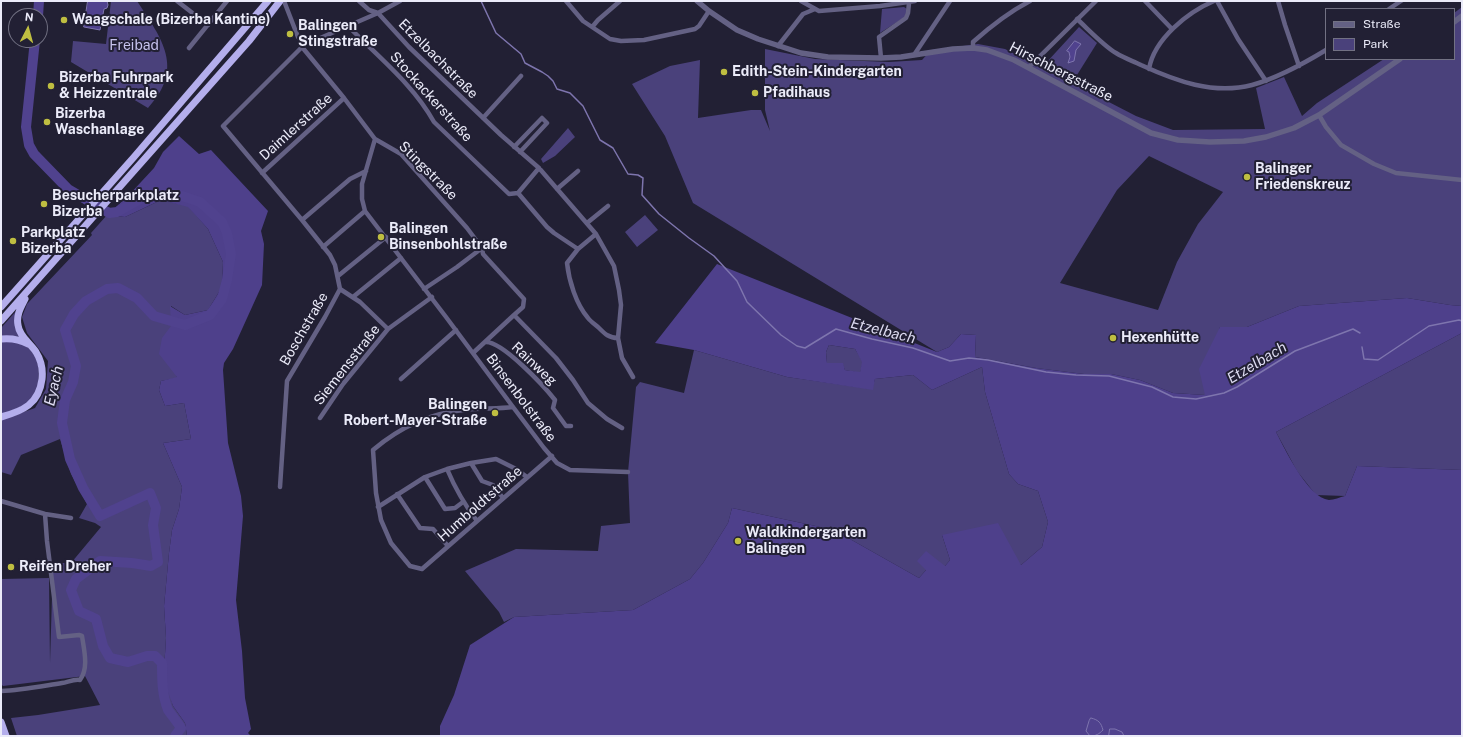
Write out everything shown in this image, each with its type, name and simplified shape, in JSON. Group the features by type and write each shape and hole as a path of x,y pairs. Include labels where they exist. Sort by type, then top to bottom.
{"highway":[{"path":"1,307 134,157 268,1"},
{"path":"1,321 249,41 280,1"},
{"path":"1,417 16,413 27,407 35,400 39,393 42,366 37,354 22,335 18,326 17,318 29,291"},
{"path":"1,339 9,338 20,340 30,345"},
{"path":"1,722 6,736"}],"street":[{"path":"177,1 208,25"},
{"path":"189,48 227,1"},
{"name":"Stingstraße","path":"284,1 298,37 303,45 375,139 401,154 462,223 482,248 482,254 524,299 523,307 473,353"},
{"name":"Etzelbachstraße","path":"360,1 369,10 378,13 409,48 514,147 539,168 596,234 614,266 620,290 621,306 618,338 622,358 633,376"},
{"path":"303,45 378,13 400,1"},
{"path":"566,1 583,21 593,26 610,39 621,41 644,40 695,29 699,26 709,11"},
{"path":"593,26 620,1"},
{"name":"Hirschbergstraße","path":"697,1 737,30 758,39 801,53 828,57 881,58 953,49 973,48 987,50 1003,55 1029,67 1151,132 1178,140 1210,142 1244,141 1266,137 1294,128 1319,115 1399,60"},
{"path":"801,1 815,9 830,10 909,3 915,1"},
{"path":"914,55 950,1"},
{"path":"973,48 973,42 991,26 1011,11 1030,1"},
{"path":"1029,67 1096,1"},
{"path":"1145,1 1172,29"},
{"path":"1149,69 1150,63 1160,45 1172,29 1205,3 1214,1"},
{"path":"1217,1 1238,39 1266,80"},
{"path":"1278,1 1299,66"},
{"path":"1390,8 1401,1"},
{"path":"881,58 878,37 906,18 909,3"},
{"path":"778,46 803,14 815,9"},
{"path":"1077,19 1115,52 1149,69 1198,86 1236,88 1252,85 1299,66 1325,51"},
{"name":"Stockackerstraße","path":"347,25 408,85 427,109 434,122 509,194 518,193"},
{"name":"Boschstraße","path":"280,487 287,381 340,289 338,276 330,255 223,126 303,45"},
{"name":"Etzelbachstraße","path":"483,118 521,76"},
{"name":"Daimlerstraße","path":"262,173 344,98"},
{"path":"1319,115 1326,127 1341,145 1374,164 1396,172 1462,180"},
{"path":"514,147 542,118 547,123 520,152"},
{"name":"Binsenbolstraße","path":"375,139 362,184 362,199 365,210 424,289 432,297 544,448 557,463 570,470 628,472"},
{"path":"539,168 518,193 547,227 578,249"},
{"path":"302,220 350,180 366,171"},
{"path":"557,190 578,171"},
{"path":"587,223 608,206"},
{"path":"323,247 365,210"},
{"path":"596,234 578,249 567,263 568,276 578,301 587,317 606,334 612,338 618,338"},
{"path":"338,276 386,237"},
{"path":"424,289 482,248"},
{"path":"353,296 401,258"},
{"path":"340,289 353,296 388,329"},
{"name":"Siemensstraße","path":"320,418 343,384 388,329 432,297"},
{"path":"514,315 556,358 588,403 607,419 622,428"},
{"path":"401,379 456,330"},
{"name":"Rainweg","path":"486,342 490,342 499,347 522,365 541,383 555,400 553,408 566,426 571,426"},
{"path":"513,407 462,410 441,414 414,423 383,441 373,450 373,464 378,507 425,477 447,469 471,463 496,459 516,469 527,477"},
{"name":"Humboldtstraße","path":"378,507 381,520 391,543 410,566 422,569 552,456"},
{"path":"471,463 482,481 493,485 503,498"},
{"path":"447,469 463,502 477,521"},
{"path":"425,477 445,509 455,508 463,502"},
{"path":"397,494 420,528 434,528 448,546"},
{"path":"1,501 45,514 71,518"},
{"path":"1,691 66,682 75,679 80,680 84,674 85,658 82,636 79,635 59,638 45,514"}],"green space":[{"name":"Freibad","path":"111,1 137,1 154,28 166,54 167,67 165,80 159,93 148,108 71,62 73,41 106,44"},
{"path":"904,7 907,9 905,17 880,33 882,9"},
{"path":"1462,7 1462,306 1407,298 1299,306 1247,327 1220,327 1205,395 1173,393 1140,380 1111,374 1084,374 1036,368 975,357 976,335 961,334 949,347 937,352 693,203 665,136 632,84 670,66 700,60 698,118 751,110 761,110 770,131 765,110 765,49 815,59 889,62 922,60 931,50 978,44 1005,49 1064,79 1045,64 1079,27 1097,43 1072,83 1136,116 1173,130 1265,129 1256,88 1284,77 1302,116 1317,103 1382,60 1455,60 1455,12","holes":["1149,156 1223,192 1198,224 1177,262 1158,310 1060,283 1117,190"]},
{"path":"568,128 575,137 555,156 543,163 541,159"},
{"path":"161,200 188,206 208,229 223,262 222,287 208,310 185,315 171,306 177,378 161,381 159,390 165,406 184,403 191,439 163,443 182,487 179,509 172,530 169,553 164,606 166,638 164,670 173,706 185,723 187,736 17,736 11,718 100,705 85,676 3,686 1,684 1,579 49,578 50,663 53,563 71,563 101,527 95,523 79,518 87,504 71,474 60,439 21,455 11,475 1,472 1,420 35,408 46,389 48,361 27,333 22,317 27,304 92,235 91,233 107,215 125,217"},
{"path":"645,215 658,230 637,247 625,232"},
{"path":"17,310 20,337 1,336 1,328"},
{"path":"1462,333 1462,470 1357,466 1345,496 1316,495 1297,471 1276,432"},
{"path":"1,342 17,342 30,349 34,354 38,365 39,377 38,390 34,397 26,404 1,415"},
{"path":"829,345 855,349 863,362 860,373 845,370 842,363 827,363 826,352"},
{"path":"694,350 787,377 872,389 875,379 913,375 932,390 982,367 985,392 1009,474 1018,484 1038,491 1048,522 1042,547 1021,565 942,535 950,560 945,566 926,570 919,578 834,530 732,508 728,523 703,563 690,579 633,610 514,617 504,622 499,612 465,571 516,549 598,551 601,526 630,523 628,472 636,387 640,382 684,393"}],"shaded area":[{"path":"88,1 107,1 108,5 107,8 104,9 100,30 84,27"},
{"path":"1075,41 1081,44 1076,50 1074,61 1068,63 1070,57 1069,52 1067,51"},
{"path":"179,136 199,154 211,150 268,211 261,231 264,244 262,285 233,349 224,363 223,370 228,443 241,496 243,516 236,600 242,651 245,698 251,729 248,733 251,736 187,736 185,723 173,706 167,689 164,670 166,638 164,606 169,553 172,530 179,509 182,487 163,443 191,439 184,403 165,406 159,390 161,381 177,377 159,354 162,338 171,326 170,306 185,315 208,310 222,287 223,262 208,229 188,207 161,200 125,217 107,215 128,196 154,168 163,152"},
{"path":"717,264 937,352 949,347 961,334 976,335 975,357 1036,368 1084,374 1111,374 1140,380 1173,393 1205,395 1199,369 1220,327 1247,327 1299,306 1407,298 1462,306 1462,333 1276,432 1305,482 1321,497 1329,500 1345,496 1357,466 1462,470 1462,736 440,736 440,726 454,695 470,645 514,617 633,610 690,579 703,563 728,523 732,508 834,530 919,578 926,570 917,561 926,551 945,566 950,560 942,535 998,523 1021,565 1042,547 1048,522 1038,491 1018,484 1009,474 985,392 982,367 932,390 913,375 875,379 873,390 787,377 694,350 655,343","holes":["829,345 855,349 862,362 860,372 845,370 843,363 827,363 826,352"]},
{"path":"1091,718 1099,722 1103,730 1094,736 1090,736 1086,731"},
{"path":"1110,729 1115,729 1122,732 1124,736 1109,736"}],"waterway":[{"name":"Eyach","path":"39,1 39,8"},
{"name":"Etzelbach","path":"481,1 496,33 521,54 525,63 548,76 553,81 557,89 570,93 583,106 600,140 613,148 628,174 638,175 643,178 642,195 659,214 714,256 737,281 747,302 781,335 797,346 805,348 836,329 913,348 950,361 969,358 988,360 1046,372 1109,376 1152,387 1173,397 1196,399 1224,393 1237,387 1295,351 1353,329 1360,333"},
{"name":"Eyach","path":"34,48 26,127 29,145 34,154 68,189 109,213 117,212 144,197 173,193 200,202 222,222 227,233 231,254 227,280 222,299 210,315 185,325 154,316 137,298 118,288 107,289 86,301 74,314 65,330 76,366 73,382 65,400 62,423 70,459 83,488 100,516 150,493 156,508 153,525 158,562 151,566 100,561 76,579 71,590 79,611 96,619 103,646 110,658 128,662 147,656 155,656 162,663 163,687 166,704 168,710 181,728 175,736"},
{"name":"Etzelbach","path":"1362,347 1364,359 1378,360 1429,326 1459,320 1462,321"}],"place":[{"name":"Waagschale (Bizerba Kantine)","path":"64,20"},
{"name":"Balingen Stingstraße","path":"290,34"},
{"name":"Edith-Stein-Kindergarten","path":"724,72"},
{"name":"Bizerba Fuhrpark & Heizzentrale","path":"51,86"},
{"name":"Pfadihaus","path":"755,93"},
{"name":"Bizerba Waschanlage","path":"47,122"},
{"name":"Balinger Friedenskreuz","path":"1247,177"},
{"name":"Besucherparkplatz Bizerba","path":"44,204"},
{"name":"Balingen Binsenbohlstraße","path":"381,237"},
{"name":"Parkplatz Bizerba","path":"13,241"},
{"name":"Hexenhütte","path":"1113,338"},
{"name":"Balingen Robert-Mayer-Straße","path":"495,413"},
{"name":"Waldkindergarten Balingen","path":"738,541"},
{"name":"Reifen Dreher","path":"11,567"}]}
